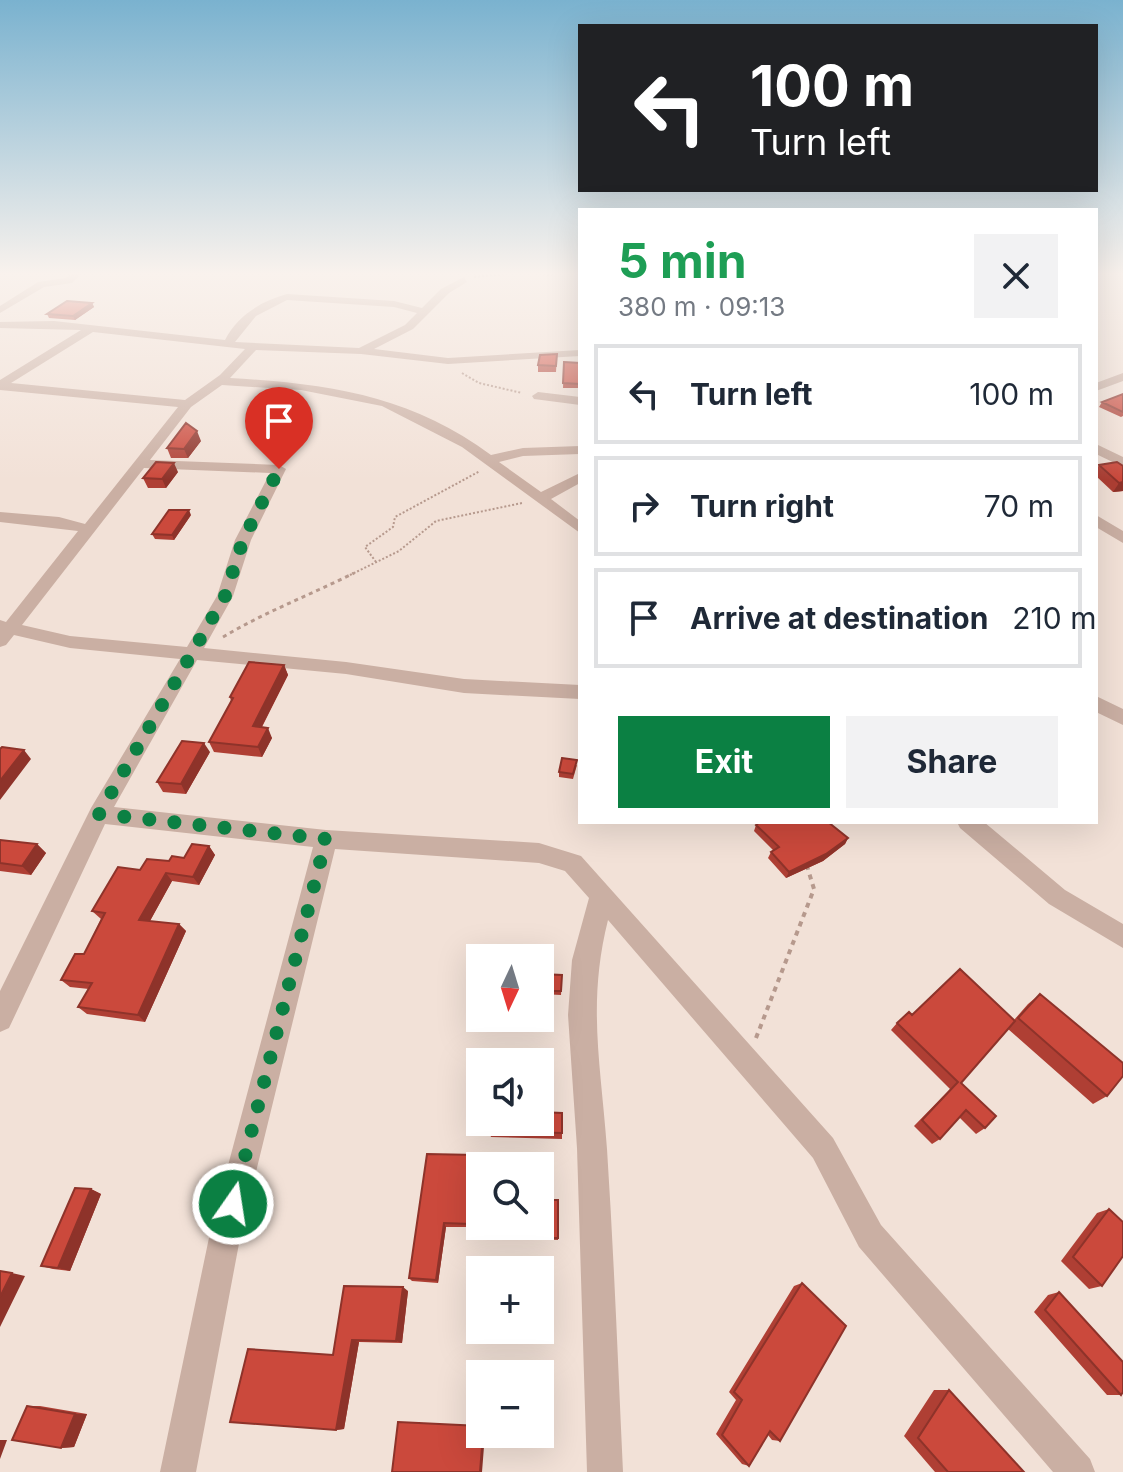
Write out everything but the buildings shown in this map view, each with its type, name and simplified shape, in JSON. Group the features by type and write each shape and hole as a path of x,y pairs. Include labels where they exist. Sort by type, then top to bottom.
{"street":[{"path":"0,385 68,343"},
{"path":"226,343 253,347 361,351 448,361 578,353"},
{"path":"361,351 379,343"},
{"path":"3,631 187,404 220,381 253,347"},
{"path":"1098,374 1121,380"},
{"path":"1098,386 1121,380"},
{"path":"220,381 301,386 386,403 467,444 578,526"},
{"path":"0,385 187,404"},
{"path":"538,396 578,401"},
{"path":"1098,449 1123,463"},
{"path":"488,460 523,452 578,450"},
{"path":"0,1019 99,814 225,596 243,540 279,469 140,464"},
{"path":"542,498 578,478"},
{"path":"0,517 59,522 88,529"},
{"path":"1098,521 1123,538"},
{"path":"3,631 70,642 149,647 190,655 361,670 464,686 578,692"},
{"path":"1098,704 1123,718"},
{"path":"99,814 326,839 539,853 573,863 823,1148 870,1236 1077,1472"},
{"path":"970,824 1057,897 1123,937"},
{"path":"178,1472 194,1373 259,1091 326,839"},
{"path":"601,898 585,960 581,1015 592,1148 605,1472"}],"path":[{"path":"454,369 479,383 538,396"},
{"path":"376,562 365,547 393,527 395,517 486,468 488,460"},
{"path":"190,655 267,611 307,597 399,551 436,521 542,498"},
{"path":"758,1073 753,1045 814,889 807,866"}],"route":[{"path":"233,1204 259,1091 326,839 99,814 225,596 243,540 279,469"}]}
